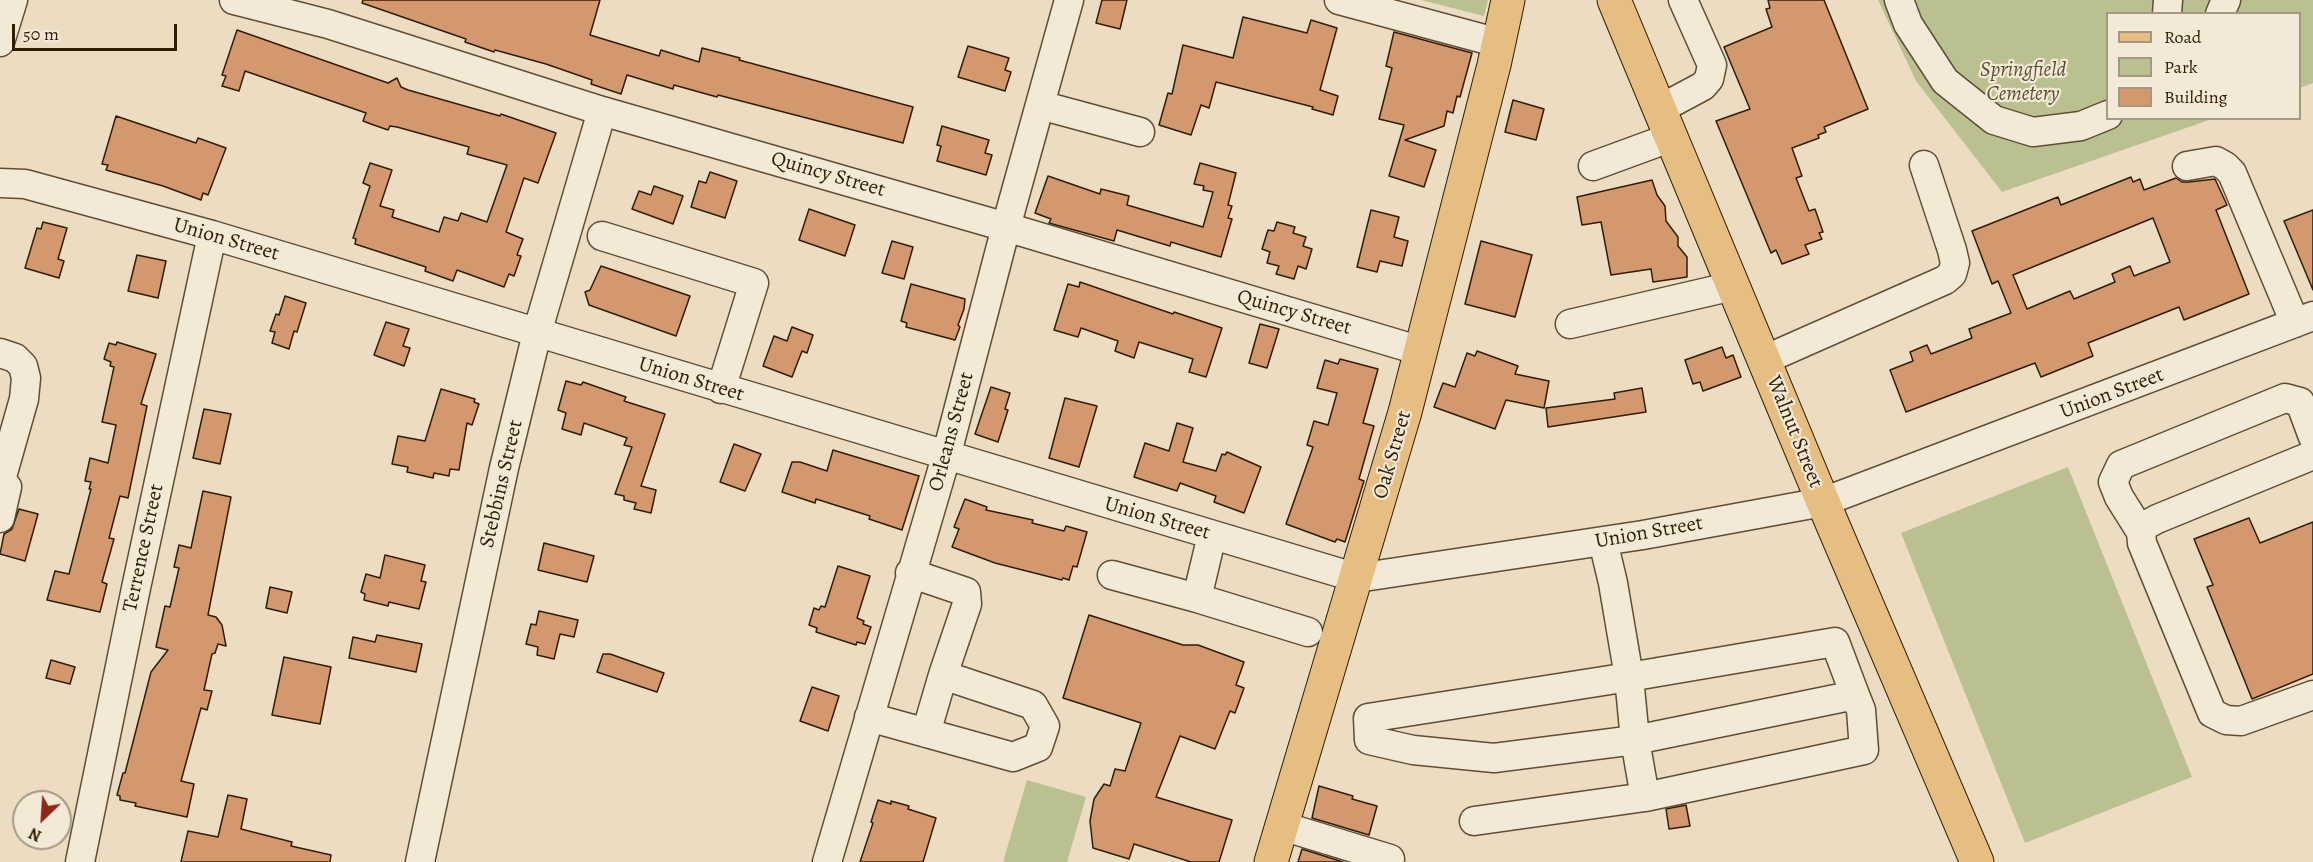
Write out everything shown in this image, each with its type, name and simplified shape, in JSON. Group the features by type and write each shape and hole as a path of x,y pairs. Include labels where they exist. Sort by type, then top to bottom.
{"main road":[{"name":"Oak Street","path":"1271,862 1405,412 1508,0"},
{"name":"Oak Street","path":"1499,43 1518,0"},
{"name":"Walnut Street","path":"1614,0 1823,502 1977,862"}],"street":[{"path":"0,42 13,0"},
{"name":"Quincy Street","path":"234,0 328,24 602,111 1006,227 1421,351"},
{"name":"Orleans Street","path":"827,862 910,573 946,457 1006,227 1069,0"},
{"path":"1339,0 1499,43"},
{"path":"1593,166 1666,123 1709,79 1712,65 1683,0"},
{"path":"1899,0 1908,24 1945,81 1994,120 2033,132 2082,126 2106,116"},
{"path":"1040,105 1140,132"},
{"name":"Stebbins Street","path":"420,862 504,468 537,333 602,111"},
{"path":"2187,166 2216,161 2232,173 2304,320"},
{"path":"1764,360 1945,280 1952,274 1955,263 1952,250 1924,165"},
{"name":"Union Street","path":"0,183 25,184 212,235 946,457 1357,578 1603,541 1823,502 2304,320"},
{"name":"Terrence Street","path":"80,862 212,235"},
{"path":"602,236 754,283 721,389"},
{"path":"1570,324 1733,286"},
{"path":"0,353 15,358 23,366 26,378 24,399 1,480 8,487 0,518"},
{"path":"2313,437 2300,402 2285,398 2121,465 2113,482 2119,497 2141,532 2142,543 2212,713 2226,720 2241,721 2313,695"},
{"path":"2141,532 2146,525 2157,519 2313,455"},
{"path":"1197,598 1212,535"},
{"path":"1603,541 1613,583 1629,677 1635,740 1645,797"},
{"path":"910,573 966,592 967,604 926,733"},
{"path":"1112,575 1308,632"},
{"path":"1474,821 1645,797 1864,750 1861,710 1835,642 1368,718 1369,740 1413,750 1494,758 1635,740 1855,696"},
{"path":"869,717 1014,757 1038,747 1045,726 1033,705 943,675"},
{"path":"1282,826 1390,859"}],"green space":[{"path":"1421,0 1488,0 1484,16"},
{"name":"Springfield Cemetery","path":"1878,0 2313,0 2313,83 2301,88 2301,12 2106,12 2106,120 2209,120 2002,192 1916,81"},
{"path":"2068,467 2192,777 2025,843 1901,533"},
{"path":"1027,780 1086,797 1067,862 1003,862"}],"building":[{"path":"363,0 600,0 590,35 659,56 661,50 699,62 702,48 913,107 903,143 718,95 717,97 674,85 673,89 627,75 621,94 591,84 592,80 546,64 495,50 494,52 465,42 466,39 362,3"},
{"path":"1102,0 1127,0 1120,29 1096,23"},
{"path":"1768,0 1824,0 1868,109 1824,127 1826,132 1818,135 1819,138 1792,148 1802,176 1796,178 1809,211 1815,209 1823,232 1819,233 1822,239 1805,245 1809,254 1782,264 1776,250 1771,253 1716,121 1750,109 1724,47 1772,27 1766,9 1770,8"},
{"path":"1243,17 1307,33 1311,20 1337,28 1320,90 1338,96 1333,115 1312,109 1313,107 1216,82 1209,108 1201,105 1191,135 1159,125 1168,93 1172,94 1183,45 1233,58"},
{"path":"237,30 388,83 397,78 401,87 408,90 500,116 501,114 556,133 538,183 524,178 506,232 523,239 517,255 521,256 514,276 509,274 504,287 457,270 453,281 425,271 426,267 355,244 356,239 353,238 370,186 363,183 370,163 392,170 380,206 394,210 392,217 439,232 444,217 458,221 461,213 487,222 507,165 467,154 469,147 397,127 390,126 388,130 371,124 363,121 366,113 245,71 239,91 222,86 226,76 222,75"},
{"path":"1394,32 1472,53 1460,97 1457,96 1453,113 1447,111 1444,126 1405,140 1436,150 1424,187 1389,176 1404,125 1379,119 1392,68 1386,66"},
{"path":"968,46 1009,58 1005,70 1011,72 1005,91 958,77"},
{"path":"1513,100 1544,109 1536,140 1505,132"},
{"path":"116,116 196,143 198,138 226,148 208,195 203,193 201,200 163,186 106,170 108,165 102,164"},
{"path":"942,126 989,140 985,153 992,155 986,175 937,161 941,146 937,145"},
{"path":"1200,163 1236,173 1228,205 1232,206 1228,218 1232,219 1221,257 1171,242 1170,246 1117,230 1114,241 1049,223 1051,219 1035,213 1048,176 1100,194 1101,189 1129,196 1127,205 1203,227 1213,192 1203,190 1204,186 1194,184"},
{"path":"710,172 737,181 725,218 691,207 699,181 706,183"},
{"path":"2131,177 2133,182 2140,179 2144,190 2176,178 2182,182 2215,179 2227,205 2216,210 2249,294 2184,320 2179,307 2088,343 2093,356 2041,377 2035,363 1906,412 1890,370 1913,361 1910,352 1927,345 1931,354 1972,338 1969,329 2011,313 1998,281 1992,284 1972,231 2058,197 2061,205","holes":["2153,218 2170,262 2134,276 2130,266 2112,274 2115,282 2074,299 2070,291 2027,309 2013,275"]},
{"path":"1652,180 1657,195 1665,206 1666,221 1678,237 1678,246 1687,257 1687,277 1653,282 1651,269 1611,275 1601,222 1582,225 1577,197"},
{"path":"654,186 683,196 673,224 632,209 639,191 651,195"},
{"path":"809,209 855,225 845,256 799,240"},
{"path":"1371,210 1399,217 1394,237 1408,241 1402,266 1380,261 1377,272 1357,267"},
{"path":"2313,210 2313,290 2284,221"},
{"path":"43,222 67,228 58,259 64,261 59,278 25,268 37,228 41,229"},
{"path":"1277,222 1295,227 1293,233 1306,237 1303,246 1312,249 1306,269 1298,266 1294,279 1276,274 1279,266 1267,263 1270,252 1262,249 1268,230 1274,231"},
{"path":"892,241 913,247 904,279 882,273"},
{"path":"1481,241 1532,255 1515,317 1465,304"},
{"path":"137,255 166,261 158,298 128,291"},
{"path":"601,266 690,296 676,336 589,305 585,292 590,290"},
{"path":"1080,282 1222,328 1206,377 1189,372 1193,359 1139,342 1134,358 1115,351 1118,341 1081,328 1078,337 1054,330 1068,284 1079,287"},
{"path":"911,284 965,299 955,340 906,327 907,323 901,321"},
{"path":"285,296 306,303 289,349 272,343 275,332 270,331 276,314 279,315"},
{"path":"386,322 409,329 403,346 410,348 404,366 374,355"},
{"path":"1260,324 1279,329 1267,368 1249,363"},
{"path":"792,327 813,335 807,353 802,351 792,377 763,366 774,336 787,341"},
{"path":"117,342 156,354 141,404 147,406 128,498 120,496 109,538 114,539 102,582 107,584 100,612 47,600 55,571 69,574 91,489 89,489 91,482 85,481 90,458 108,463 116,425 102,422 114,367 110,366 111,362 104,359 109,343 116,345"},
{"path":"1722,347 1726,358 1733,355 1741,377 1703,391 1700,382 1693,384 1685,360"},
{"path":"1477,351 1518,366 1515,374 1549,381 1544,408 1506,400 1495,429 1434,407 1443,383 1455,387 1467,353 1475,356"},
{"path":"1340,359 1378,369 1363,423 1374,426 1359,479 1364,481 1345,542 1337,539 1335,542 1286,524 1313,447 1307,445 1314,421 1328,425 1337,393 1317,388 1325,360 1338,364"},
{"path":"566,381 581,385 583,382 626,397 624,401 665,414 641,486 656,490 651,513 634,509 636,503 624,500 624,496 615,494 632,447 624,445 627,438 584,423 581,435 562,429 566,413 558,410"},
{"path":"991,387 1010,393 1005,409 1008,410 998,442 975,434"},
{"path":"1642,388 1646,412 1548,427 1546,408 1615,399 1614,393"},
{"path":"441,389 475,399 474,402 479,404 472,425 467,423 459,470 450,469 449,476 434,473 433,478 407,472 408,467 392,464 398,436 425,441"},
{"path":"1065,398 1097,406 1079,467 1049,458"},
{"path":"204,409 231,414 220,464 193,458"},
{"path":"1177,423 1193,428 1183,462 1216,471 1222,454 1225,455 1227,452 1261,467 1244,513 1214,502 1216,496 1180,483 1177,491 1134,477 1145,443 1169,451"},
{"path":"734,444 761,454 745,491 720,482"},
{"path":"833,450 919,476 902,530 869,519 870,516 816,499 815,503 782,492 792,462 800,462 827,471"},
{"path":"203,491 231,497 208,615 216,617 222,625 226,646 218,644 215,653 212,654 204,690 212,691 207,710 201,708 181,781 194,784 187,817 135,806 136,803 120,800 120,796 117,795 123,773 125,773 151,672 168,650 156,647 165,606 170,607 179,568 174,567 179,545 191,548"},
{"path":"965,499 987,507 986,510 1033,520 1032,523 1064,531 1066,526 1087,532 1077,567 1073,566 1069,580 995,563 952,547 959,529 954,527"},
{"path":"19,509 38,514 25,561 0,554 4,534 12,529"},
{"path":"2249,518 2260,543 2313,522 2313,674 2252,699 2207,587 2213,585 2194,539"},
{"path":"544,543 594,556 587,582 538,570"},
{"path":"385,555 425,565 421,581 426,582 419,609 389,602 388,606 364,600 365,594 361,592 366,574 380,578"},
{"path":"838,566 870,576 857,618 864,621 863,624 871,627 865,644 857,642 856,645 816,632 817,628 809,625 814,608 819,610 821,606 825,607"},
{"path":"270,587 292,592 287,613 266,608"},
{"path":"539,611 578,620 574,637 560,634 554,659 537,655 538,647 526,644 531,624 536,625"},
{"path":"1089,615 1183,645 1198,645 1244,662 1236,685 1244,688 1235,713 1230,711 1215,749 1180,736 1156,797 1232,820 1219,862 1191,862 1134,844 1129,859 1093,848 1090,821 1094,799 1104,784 1110,786 1115,769 1125,771 1141,723 1063,698"},
{"path":"377,635 422,644 416,672 349,658 353,637 375,642"},
{"path":"603,654 610,654 664,673 657,692 597,672"},
{"path":"284,657 331,667 320,724 272,715"},
{"path":"51,660 75,667 70,684 46,678"},
{"path":"812,687 839,696 828,731 800,721"},
{"path":"1319,786 1377,806 1369,835 1312,818"},
{"path":"228,795 247,799 241,829 292,842 291,846 331,855 330,862 181,862 188,831 218,837"},
{"path":"878,800 909,806 908,809 936,818 923,862 860,862"},
{"path":"1686,805 1690,826 1669,829 1666,809"},
{"path":"1302,849 1343,862 1298,862"}]}
